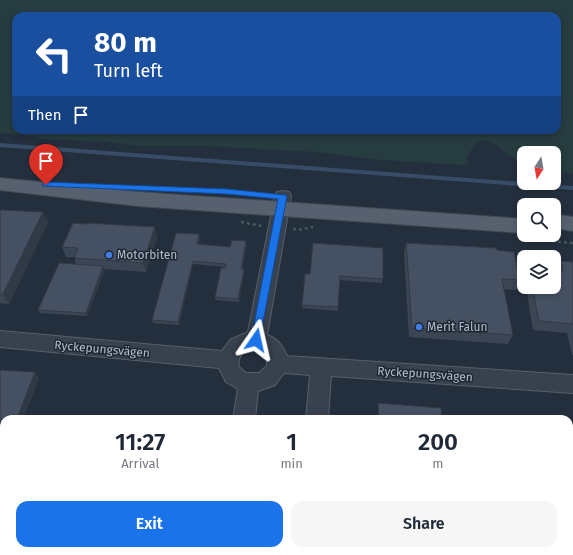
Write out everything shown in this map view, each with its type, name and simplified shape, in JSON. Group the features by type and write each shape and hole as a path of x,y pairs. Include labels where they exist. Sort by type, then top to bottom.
{"main road":[{"path":"0,184 138,199 282,202 437,208 517,216"},
{"path":"282,202 424,220 517,226"},
{"path":"561,222 573,224"},
{"path":"561,227 573,228"}],"street":[{"path":"256,340 282,202"},
{"name":"Ryckepungsvägen","path":"0,339 228,360"},
{"path":"256,340 266,343 274,350 278,359 278,364 276,370 265,380 249,383 237,379 232,375 228,365 228,360 230,353 241,343 256,340"},
{"name":"Ryckepungsvägen","path":"278,364 573,384"},
{"path":"317,415 321,367"},
{"path":"245,415 249,383"}],"green space":[{"path":"0,0 573,0 573,174 561,172 561,146 517,146 517,160 493,143 478,141 467,156 468,163 462,165 379,160 315,152 205,146 144,146 107,142 43,139 23,134 561,134 561,12 12,12 12,134 0,133"}],"building":[{"path":"0,210 43,212 3,294 0,294"},
{"path":"73,223 155,227 143,263 74,258 78,248 62,247"},
{"path":"176,233 199,234 197,244 230,247 232,240 246,241 241,269 244,269 238,299 215,297 221,268 225,268 226,264 193,261 178,322 152,320"},
{"path":"313,243 383,248 383,279 340,276 338,307 302,305 305,274 310,274"},
{"path":"406,243 496,248 497,250 514,252 517,266 517,280 502,279 513,335 412,328"},
{"path":"561,261 573,262 573,324 539,321 533,294 561,294 561,271 563,271"},
{"path":"59,263 103,266 86,313 38,310"},
{"path":"0,370 35,372 19,415 0,415"},
{"path":"378,403 441,408 442,415 379,415"}],"waterway":[{"path":"0,145 573,188"}],"place":[{"name":"Motorbiten","path":"109,255"},
{"name":"Merit Falun","path":"419,327"}],"route":[{"path":"46,185 227,191 282,196 256,340"}]}
